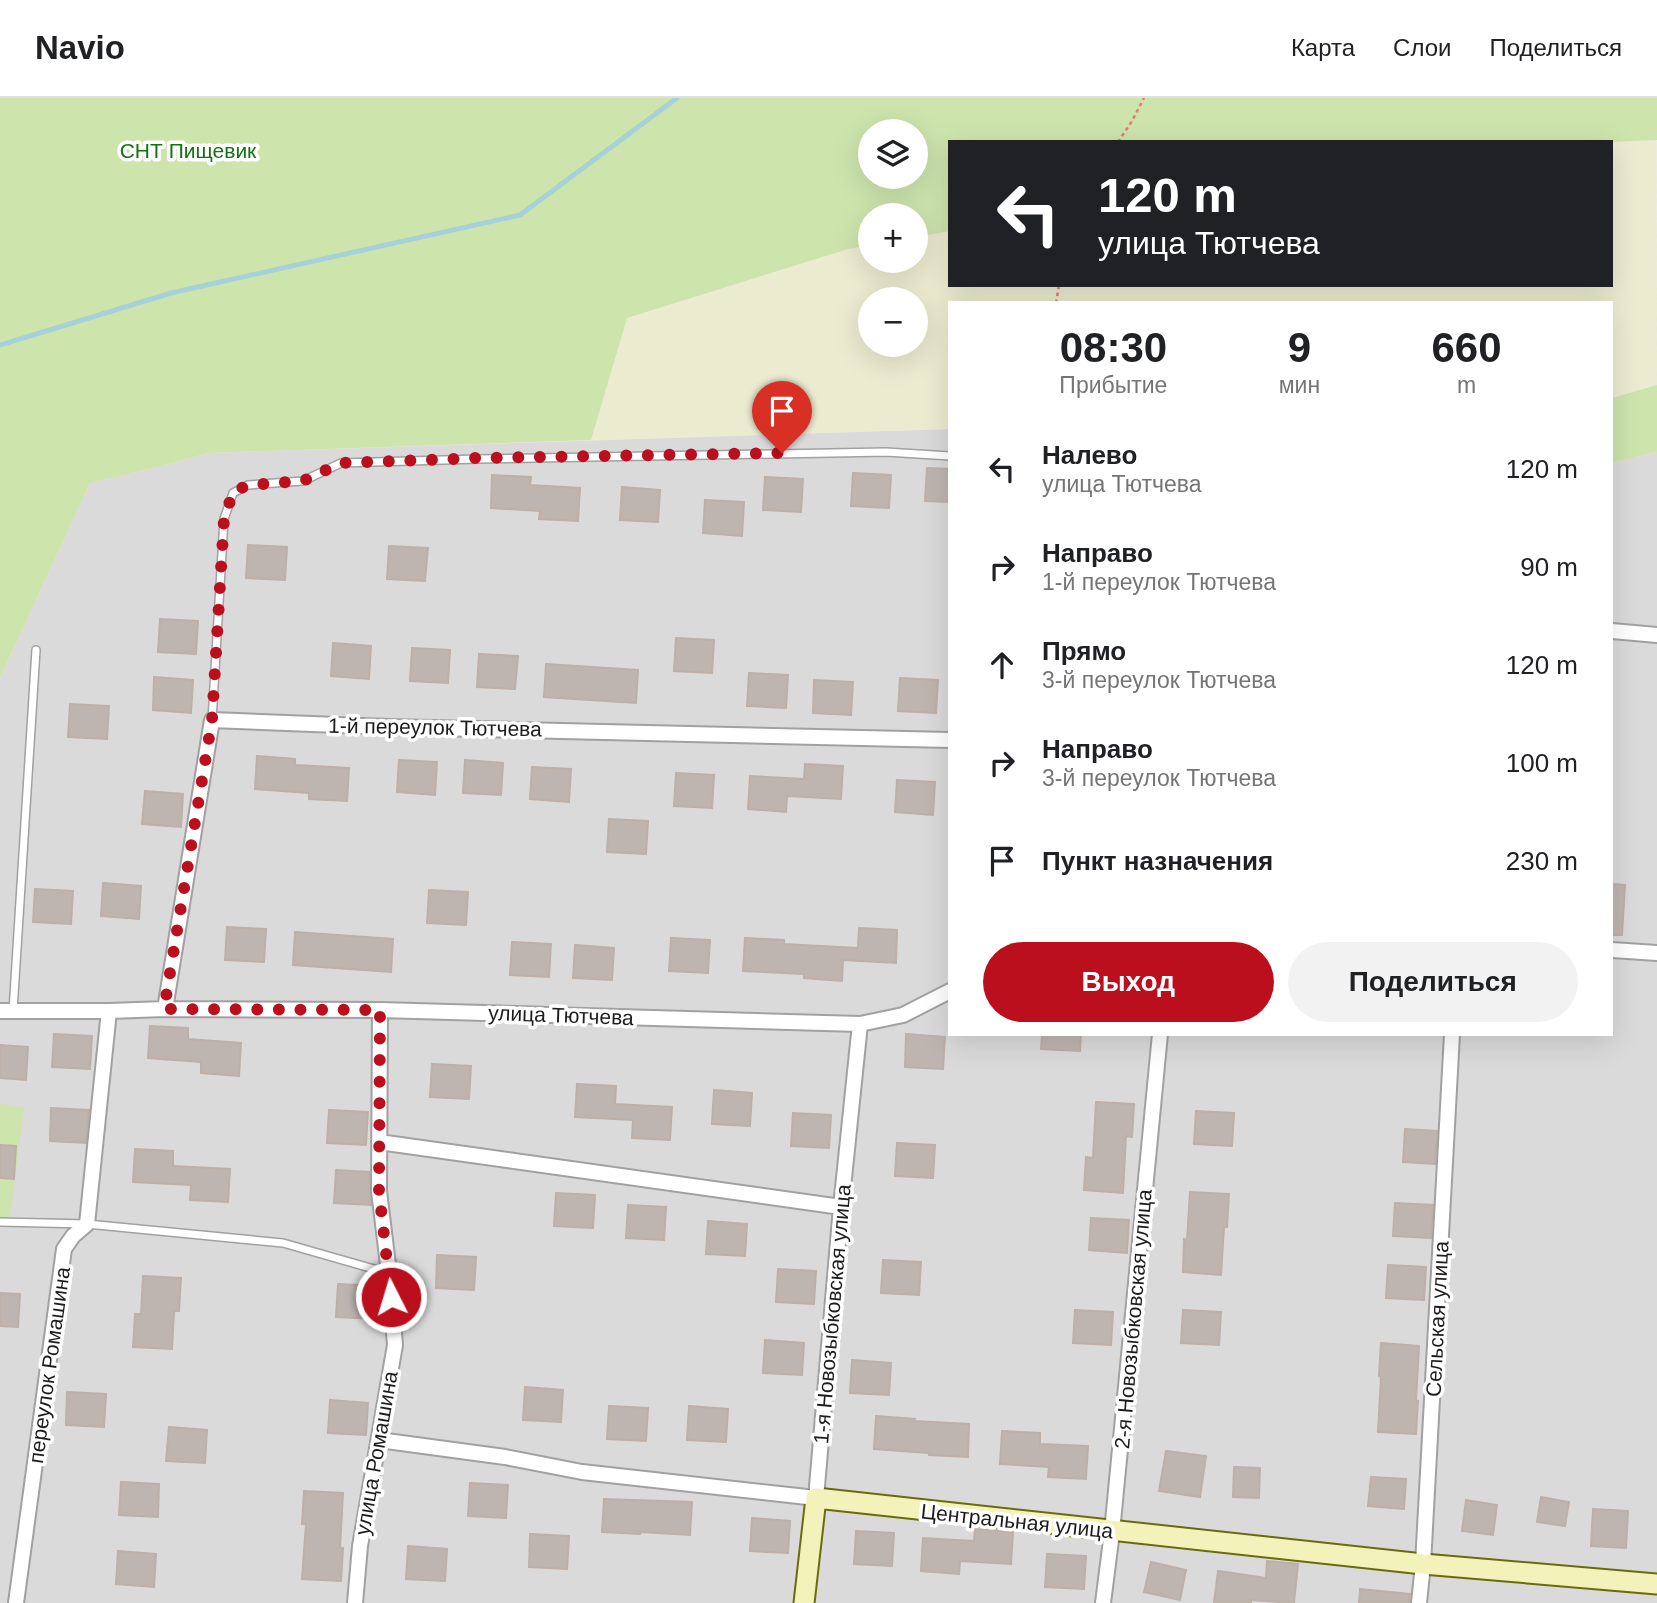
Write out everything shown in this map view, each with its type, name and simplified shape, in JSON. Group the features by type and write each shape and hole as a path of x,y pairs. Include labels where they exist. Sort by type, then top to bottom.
{"street":[{"path":"1613,631 1657,635"},
{"name":"1-й переулок Тютчева","path":"212,720 389,727 948,740"},
{"path":"164,1009 212,720"},
{"path":"1613,950 1657,953"},
{"name":"улица Тютчева","path":"7,1011 380,1010 860,1024 903,1015 948,992"},
{"name":"улица Ромашина","path":"355,1603 360,1546 395,1345 379,1191 380,1010"},
{"path":"87,1224 109,1011"},
{"name":"1-я Новозыбковская улица","path":"804,1603 860,1024"},
{"name":"2-я Новозыбковская улица","path":"1103,1603 1160,1036"},
{"name":"Сельская улица","path":"1419,1603 1452,1036"},
{"path":"379,1142 841,1207"},
{"name":"переулок Ромашина","path":"16,1603 64,1249 73,1236 87,1224"},
{"name":"Центральная улица","path":"379,1440 505,1457 582,1472 816,1499 1423,1564 1657,1584"}],"lane":[{"path":"212,720 224,519 233,492 248,485 303,481 341,463 478,458 886,452 948,456"},
{"path":"7,1011 36,650"},
{"path":"0,1222 87,1224 283,1243 389,1273"}],"path":[{"path":"1119,140 1144,98"}],"shaded area":[{"path":"948,429 948,1036 1613,1036 1613,463 1657,452 1657,1603 0,1603 0,678 90,483 208,453"}],"green space":[{"name":"СНТ Пищевик","path":"0,98 1657,98 1657,140 948,140 948,231 928,235 928,203 858,203 858,247 627,318 591,440 208,453 90,483 0,678"},
{"path":"1656,140 1657,385 1613,398 1613,301 948,301 948,429 591,440 627,318 858,247 858,273 928,273 928,235 948,231 948,287 1613,287 1613,142"},
{"path":"1657,385 1657,452 1613,463 1613,398"},
{"path":"0,1104 24,1108 10,1216 0,1219"}],"building":[{"path":"927,468 948,469 948,502 925,501"},
{"path":"853,473 891,475 889,508 851,506"},
{"path":"492,475 531,477 530,485 580,488 578,521 539,519 540,511 491,508"},
{"path":"765,477 803,479 801,512 763,510"},
{"path":"622,487 660,490 658,522 620,520"},
{"path":"705,500 744,502 742,536 703,533"},
{"path":"248,545 287,547 285,580 246,578"},
{"path":"389,546 428,548 425,581 387,579"},
{"path":"160,619 198,621 196,654 158,652"},
{"path":"676,638 714,640 712,673 674,671"},
{"path":"333,643 371,646 369,679 331,676"},
{"path":"412,648 450,650 448,683 410,681"},
{"path":"479,654 518,656 515,689 477,687"},
{"path":"546,664 638,670 636,703 544,697"},
{"path":"749,673 788,675 786,708 747,706"},
{"path":"154,677 193,680 191,713 153,710"},
{"path":"900,678 938,680 936,713 898,711"},
{"path":"814,680 853,682 851,715 813,713"},
{"path":"70,704 109,706 107,739 68,737"},
{"path":"257,756 295,759 295,765 349,768 347,801 309,799 309,793 255,789"},
{"path":"399,760 437,762 435,795 397,792"},
{"path":"465,760 503,763 501,795 463,793"},
{"path":"805,764 843,766 841,799 787,796 786,812 748,809 750,776 804,779"},
{"path":"532,767 571,769 569,802 530,799"},
{"path":"676,773 714,775 712,808 674,806"},
{"path":"897,780 935,782 933,815 895,812"},
{"path":"145,791 183,794 181,827 142,824"},
{"path":"609,819 648,821 646,854 607,852"},
{"path":"103,883 141,886 139,919 101,916"},
{"path":"1613,884 1625,885 1622,935 1613,935"},
{"path":"35,889 73,891 71,924 33,922"},
{"path":"429,890 468,892 466,925 427,923"},
{"path":"227,927 266,929 264,962 225,960"},
{"path":"859,928 897,930 896,963 843,960 842,981 804,978 804,974 743,971 745,938 784,940 784,944 858,948"},
{"path":"295,932 393,939 391,972 293,965"},
{"path":"671,938 710,940 708,973 669,971"},
{"path":"512,942 551,944 549,977 510,975"},
{"path":"575,945 614,948 612,980 573,978"},
{"path":"150,1026 188,1028 188,1039 241,1043 239,1076 201,1073 201,1062 148,1058"},
{"path":"54,1034 92,1036 90,1069 52,1067"},
{"path":"906,1034 945,1037 943,1069 905,1067"},
{"path":"1042,1036 1081,1036 1080,1051 1041,1049"},
{"path":"0,1045 28,1047 26,1080 0,1078"},
{"path":"432,1064 471,1066 469,1099 430,1097"},
{"path":"577,1084 616,1086 615,1104 672,1107 670,1140 632,1138 633,1120 575,1117"},
{"path":"714,1090 752,1093 750,1126 712,1124"},
{"path":"1096,1102 1134,1104 1132,1137 1126,1136 1123,1193 1084,1190 1086,1157 1093,1158"},
{"path":"51,1108 89,1110 86,1143 50,1141"},
{"path":"329,1110 368,1112 366,1145 327,1143"},
{"path":"1196,1111 1234,1113 1232,1146 1194,1144"},
{"path":"793,1113 831,1115 829,1148 791,1146"},
{"path":"1405,1129 1437,1131 1435,1164 1403,1162"},
{"path":"897,1143 935,1145 933,1178 895,1176"},
{"path":"0,1145 16,1146 14,1179 0,1178"},
{"path":"135,1149 173,1151 173,1166 230,1169 228,1202 190,1200 191,1185 133,1182"},
{"path":"336,1170 369,1172 371,1205 334,1203"},
{"path":"1190,1192 1229,1194 1221,1275 1183,1272"},
{"path":"556,1193 595,1195 593,1228 554,1226"},
{"path":"1395,1203 1433,1205 1431,1238 1393,1236"},
{"path":"628,1205 666,1207 664,1240 626,1238"},
{"path":"1091,1218 1129,1220 1127,1253 1089,1250"},
{"path":"708,1221 747,1224 745,1256 706,1254"},
{"path":"437,1255 476,1257 474,1290 436,1288"},
{"path":"883,1260 921,1262 919,1295 881,1293"},
{"path":"1388,1265 1426,1267 1424,1300 1386,1298"},
{"path":"778,1269 816,1271 814,1304 776,1302"},
{"path":"143,1276 181,1278 179,1311 174,1311 172,1349 133,1347 135,1314 141,1314"},
{"path":"338,1284 376,1286 375,1319 336,1317"},
{"path":"0,1293 20,1294 18,1327 0,1326"},
{"path":"1075,1310 1113,1312 1111,1345 1073,1343"},
{"path":"1183,1310 1221,1312 1219,1345 1181,1343"},
{"path":"765,1340 804,1343 802,1375 763,1373"},
{"path":"1381,1343 1419,1346 1416,1434 1378,1432"},
{"path":"852,1360 891,1363 889,1395 850,1393"},
{"path":"525,1387 563,1390 561,1422 523,1420"},
{"path":"67,1392 106,1394 104,1427 66,1425"},
{"path":"330,1400 368,1403 366,1435 328,1433"},
{"path":"609,1406 648,1408 646,1441 607,1439"},
{"path":"689,1406 728,1409 726,1442 687,1440"},
{"path":"876,1416 969,1424 968,1457 874,1449"},
{"path":"169,1427 207,1430 205,1463 166,1461"},
{"path":"1002,1431 1040,1433 1040,1444 1088,1446 1086,1479 1048,1477 1049,1467 1000,1464"},
{"path":"1166,1451 1206,1456 1200,1497 1159,1491"},
{"path":"1234,1467 1260,1468 1259,1498 1233,1497"},
{"path":"1371,1477 1406,1479 1404,1509 1368,1506"},
{"path":"121,1482 159,1484 158,1517 119,1515"},
{"path":"470,1483 508,1485 506,1518 468,1516"},
{"path":"304,1491 343,1493 341,1581 302,1579 306,1524 302,1524"},
{"path":"1541,1497 1569,1502 1565,1526 1537,1522"},
{"path":"604,1499 692,1502 690,1535 602,1532"},
{"path":"1466,1500 1497,1505 1493,1535 1462,1531"},
{"path":"1593,1509 1628,1511 1626,1548 1591,1546"},
{"path":"752,1518 790,1521 788,1553 750,1551"},
{"path":"975,1529 1013,1532 1011,1564 960,1561 959,1574 921,1571 923,1538 974,1541"},
{"path":"856,1531 894,1533 892,1566 854,1564"},
{"path":"530,1534 569,1536 567,1569 529,1567"},
{"path":"408,1546 447,1549 445,1581 406,1579"},
{"path":"118,1551 156,1554 154,1587 116,1584"},
{"path":"1047,1554 1086,1556 1084,1589 1045,1587"},
{"path":"1267,1561 1298,1564 1294,1603 1251,1600 1251,1603 1214,1603 1218,1571 1266,1578"},
{"path":"1151,1562 1186,1570 1180,1600 1144,1592"},
{"path":"1360,1589 1410,1594 1409,1603 1359,1603"}],"waterway":[{"path":"0,345 171,293 520,215 677,98"}],"route":[{"path":"391,1297 379,1191 380,1010 164,1009 212,720 224,519 233,492 248,485 303,481 341,463 782,453"}]}
